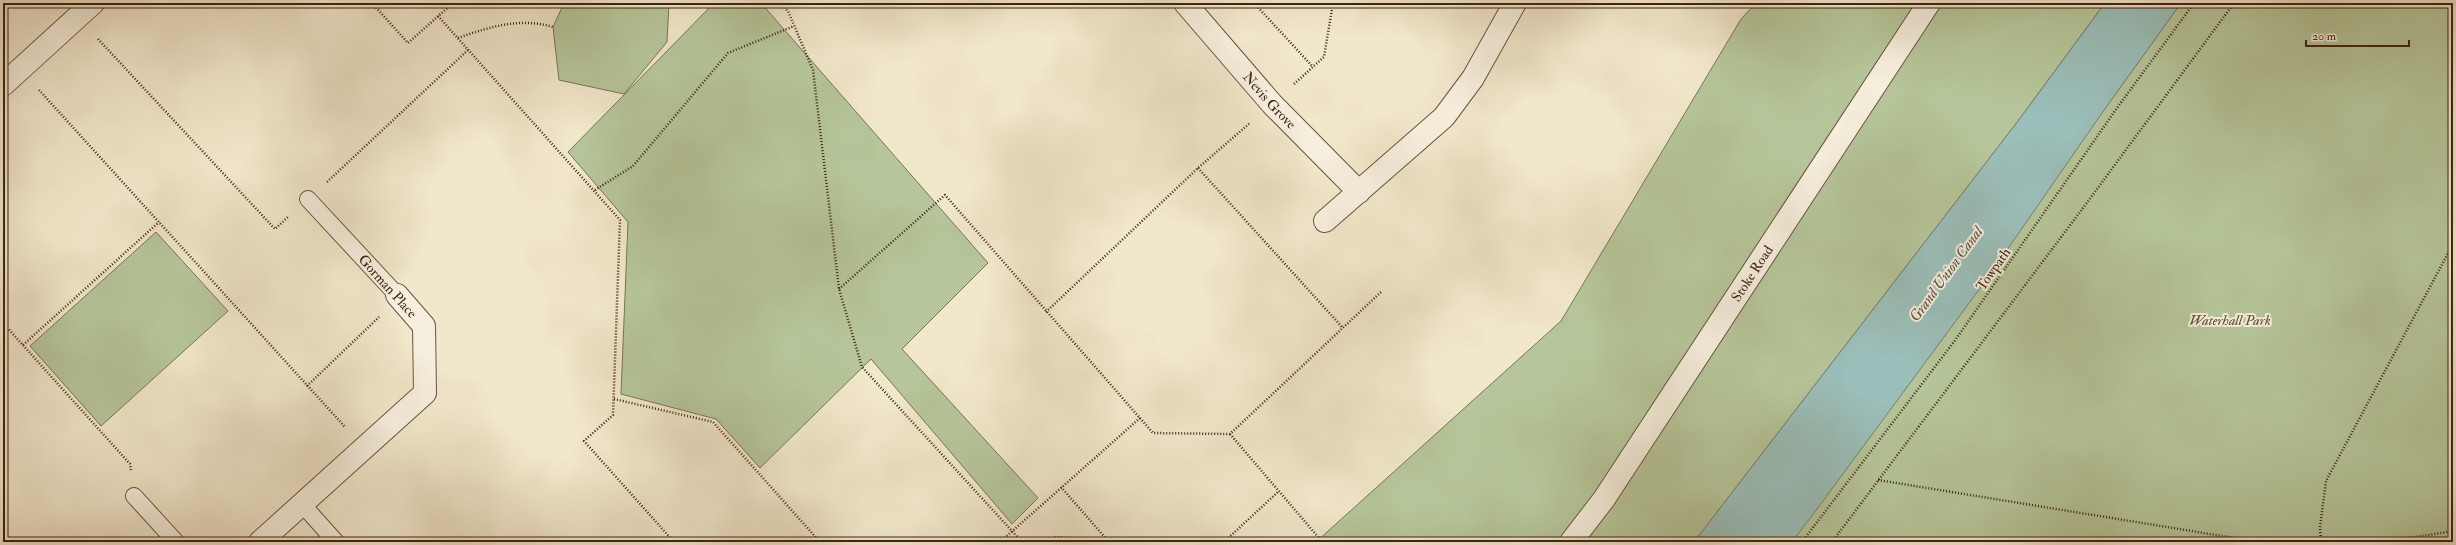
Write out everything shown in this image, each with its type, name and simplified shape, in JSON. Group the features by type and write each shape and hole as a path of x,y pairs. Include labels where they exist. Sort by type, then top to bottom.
{"street":[{"name":"Nevis Grove","path":"1186,3 1272,104 1359,192"},
{"path":"1325,221 1444,117 1473,78 1515,3"},
{"name":"Stoke Road","path":"1571,542 1604,499 1928,3"},
{"path":"3,85 85,10"},
{"name":"Gorman Place","path":"260,542 425,393 424,326 399,296"}],"lane":[{"name":"Gorman Place","path":"308,199 399,296"},
{"path":"134,496 176,542"},
{"path":"302,504 336,542"}],"path":[{"path":"372,3 408,43 452,3"},
{"path":"780,3 788,11 813,70 839,289 862,367 1022,542"},
{"path":"1254,3 1313,67"},
{"path":"1046,312 1198,168 1324,57 1333,3"},
{"name":"Towpath","path":"1802,542 1951,346 2117,108 2194,3"},
{"path":"1832,542 2089,200 2234,3"},
{"path":"85,10 274,229 468,50"},
{"path":"438,16 595,190 620,220 613,415 584,441 674,542"},
{"path":"458,38 495,25 538,23 553,27"},
{"path":"595,190 634,166 728,53 794,26"},
{"path":"21,69 364,448"},
{"path":"1198,168 1343,328"},
{"path":"839,289 946,195 1046,312 1153,433 1230,434 1381,292"},
{"path":"23,345 159,222"},
{"path":"2321,542 2320,527 2326,480 2453,244"},
{"path":"307,386 399,296"},
{"path":"3,323 130,464 134,496"},
{"path":"614,399 713,422 820,542"},
{"path":"1000,542 1140,418"},
{"path":"1230,434 1319,538"},
{"path":"1878,480 2258,542"},
{"path":"1061,487 1108,541"},
{"path":"1224,542 1279,492"},
{"path":"2384,542 2453,531"},
{"path":"1048,542 1054,537 1127,542"}],"green space":[{"path":"564,3 669,3 667,42 624,94 559,80 553,27"},
{"path":"714,3 761,3 988,263 902,349 1038,498 1012,524 871,359 760,468 716,419 621,394 628,222 568,152"},
{"path":"1756,3 2105,3 2015,125 1694,542 1316,542 1561,321 1741,19"},
{"name":"Waterhall Park","path":"2181,3 2453,3 2453,542 1792,542"},
{"path":"156,232 228,311 101,426 30,346"}],"water":[{"name":"Grand Union Canal","path":"2105,3 2181,3 2102,113 1989,276 1792,542 1694,542 2015,125"}]}
